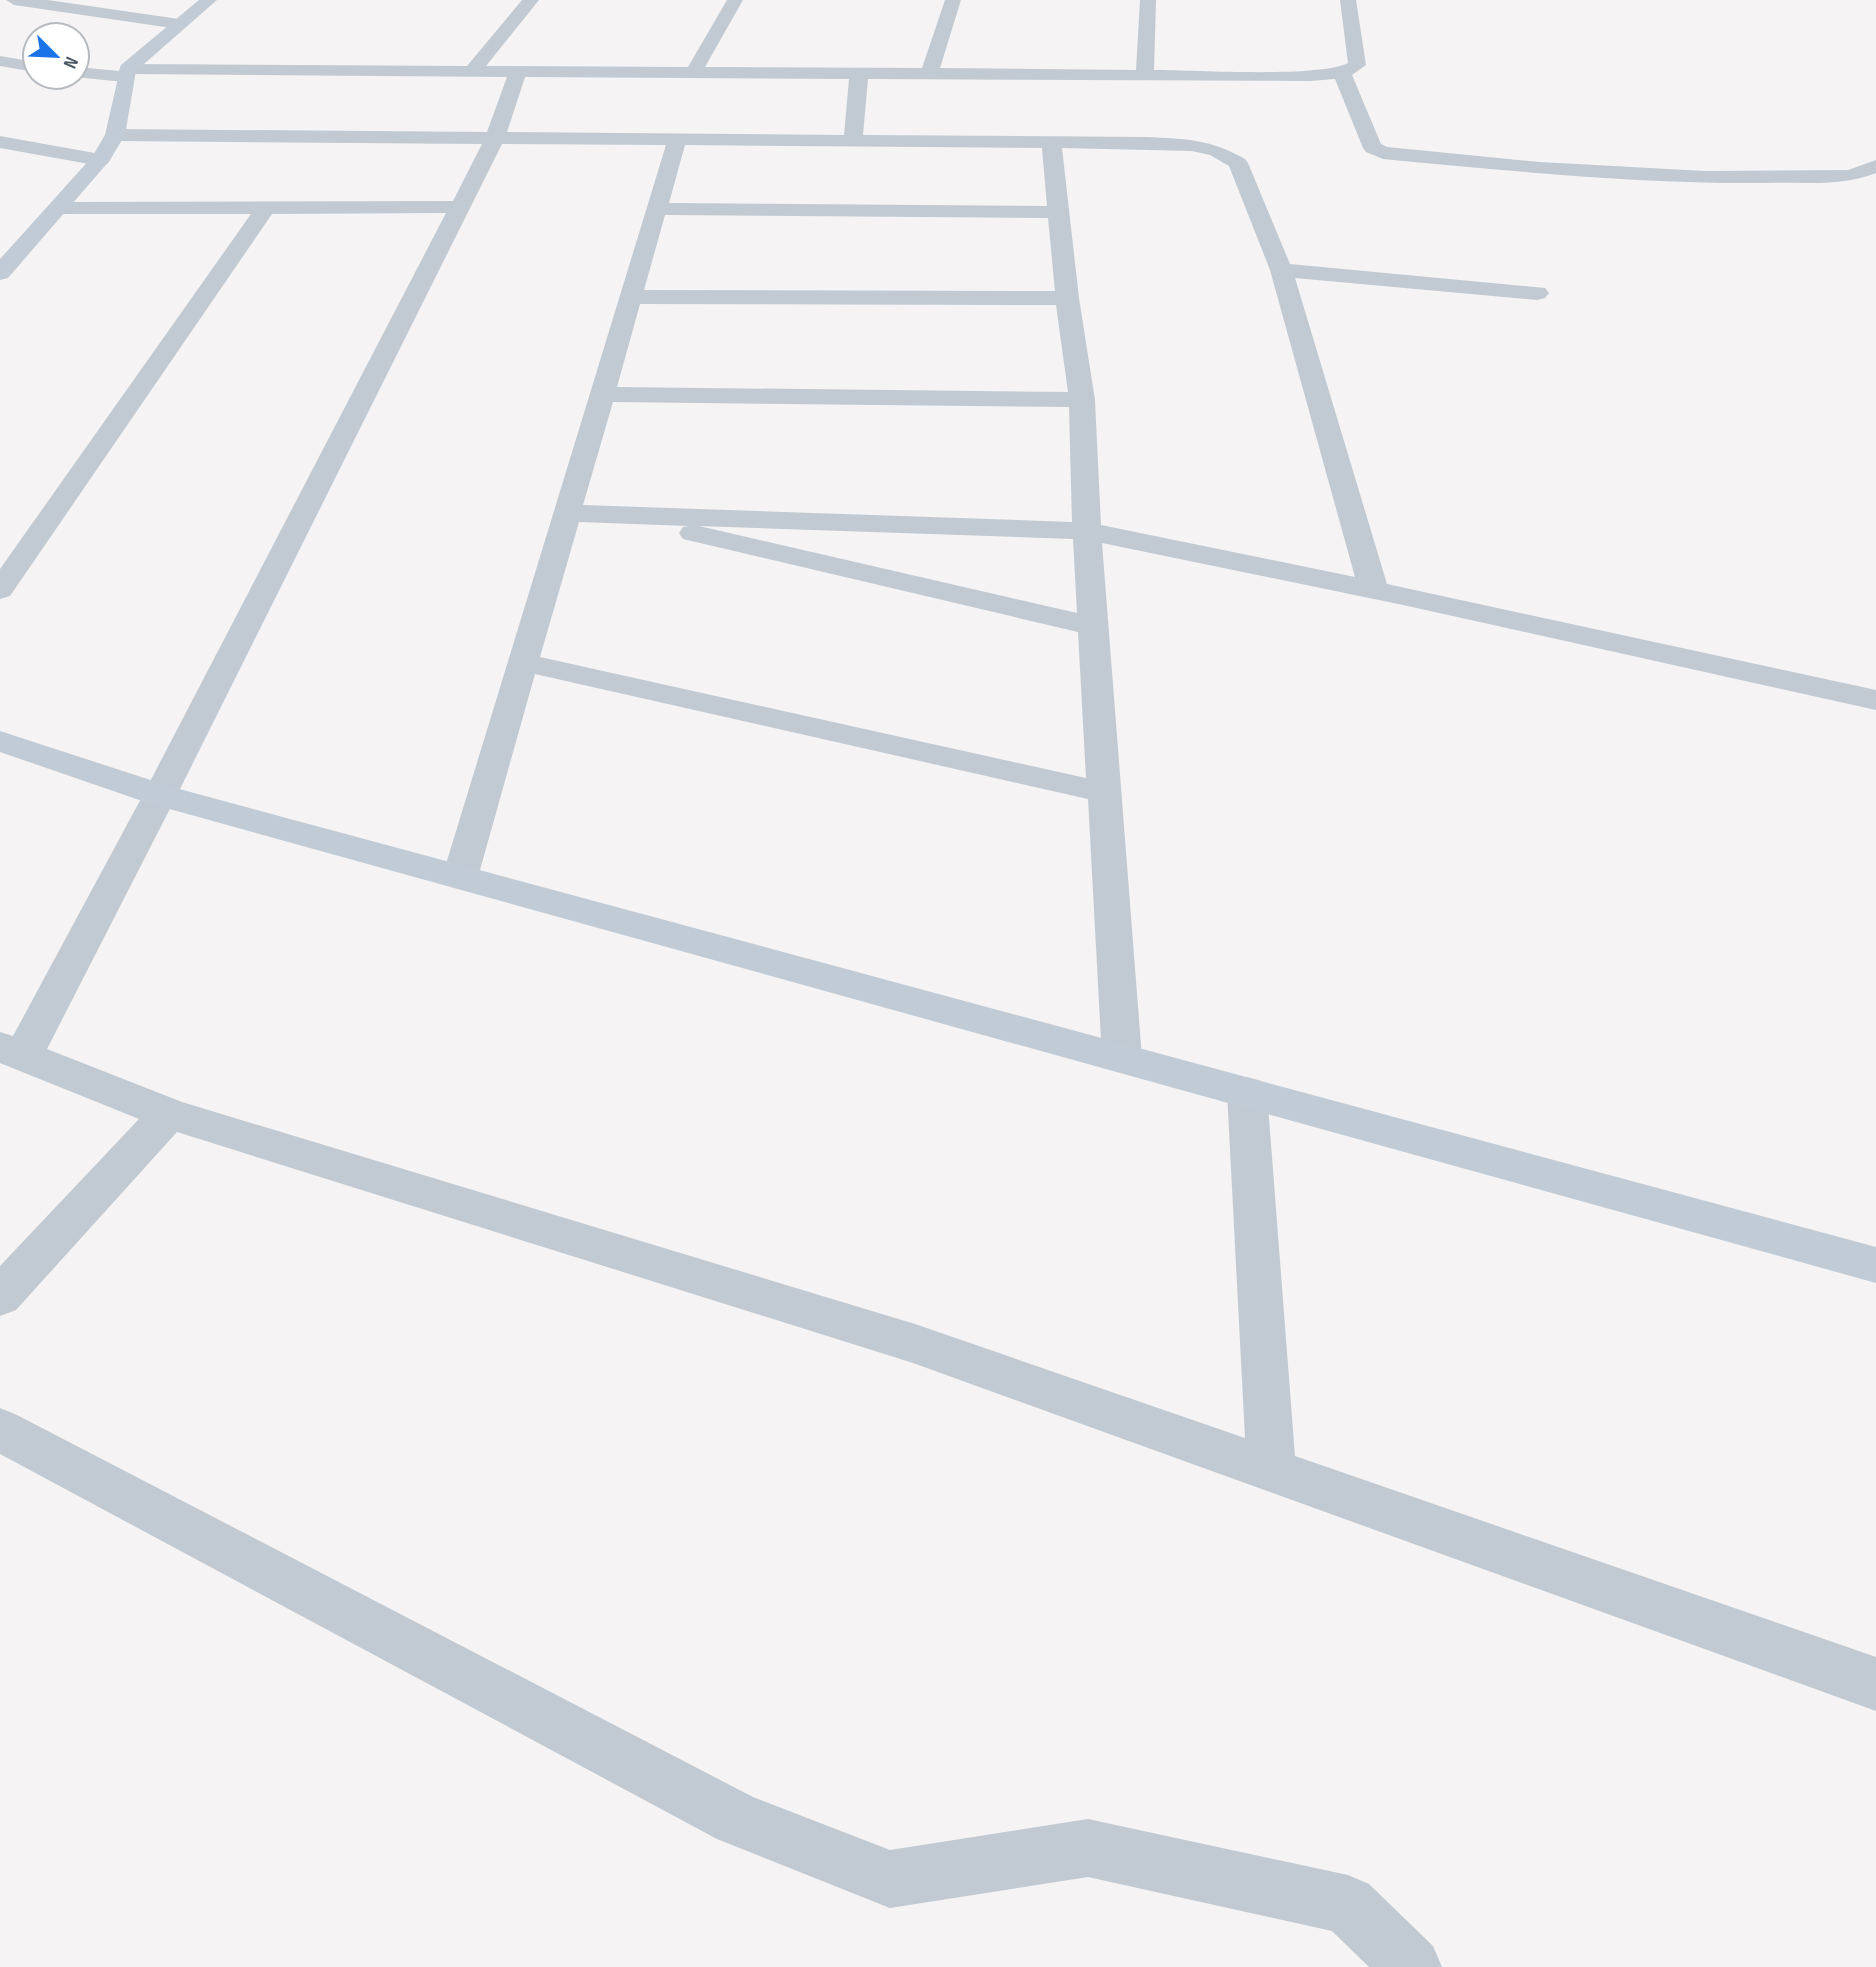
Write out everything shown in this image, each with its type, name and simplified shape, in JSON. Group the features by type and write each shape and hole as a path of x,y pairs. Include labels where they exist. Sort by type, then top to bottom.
{"street":[{"path":"14,0 179,24"},
{"path":"0,273 100,160 115,135 126,73 209,0"},
{"path":"472,71 531,0"},
{"path":"693,73 735,0"},
{"path":"929,75 953,0"},
{"path":"1145,75 1148,0"},
{"path":"91,72 1342,74 1357,65 1348,0"},
{"path":"0,61 21,65"},
{"path":"519,72 495,138 160,795 11,1052 169,1114 915,1344 1876,1684"},
{"path":"853,141 859,74"},
{"path":"1342,74 1373,148 1392,154 1541,168 1705,177 1851,176 1876,166"},
{"path":"115,135 1051,142 1192,145 1216,150 1238,163 1281,270 1374,591"},
{"path":"460,877 677,140"},
{"path":"0,142 100,160"},
{"path":"1051,142 1067,298 1082,400 1087,531 1122,1058"},
{"path":"0,590 267,206"},
{"path":"59,208 460,207"},
{"path":"657,209 1058,212"},
{"path":"1281,270 1537,293"},
{"path":"631,297 1067,298"},
{"path":"602,394 1082,400"},
{"path":"569,513 1087,531 1876,701"},
{"path":"606,513 1093,626"},
{"path":"522,662 1104,792"},
{"path":"0,741 160,795 1876,1265"},
{"path":"1247,1092 1271,1471"},
{"path":"0,1297 169,1114"},
{"path":"0,1430 737,1819 890,1879 1088,1848 1348,1905 1412,1967"}]}
